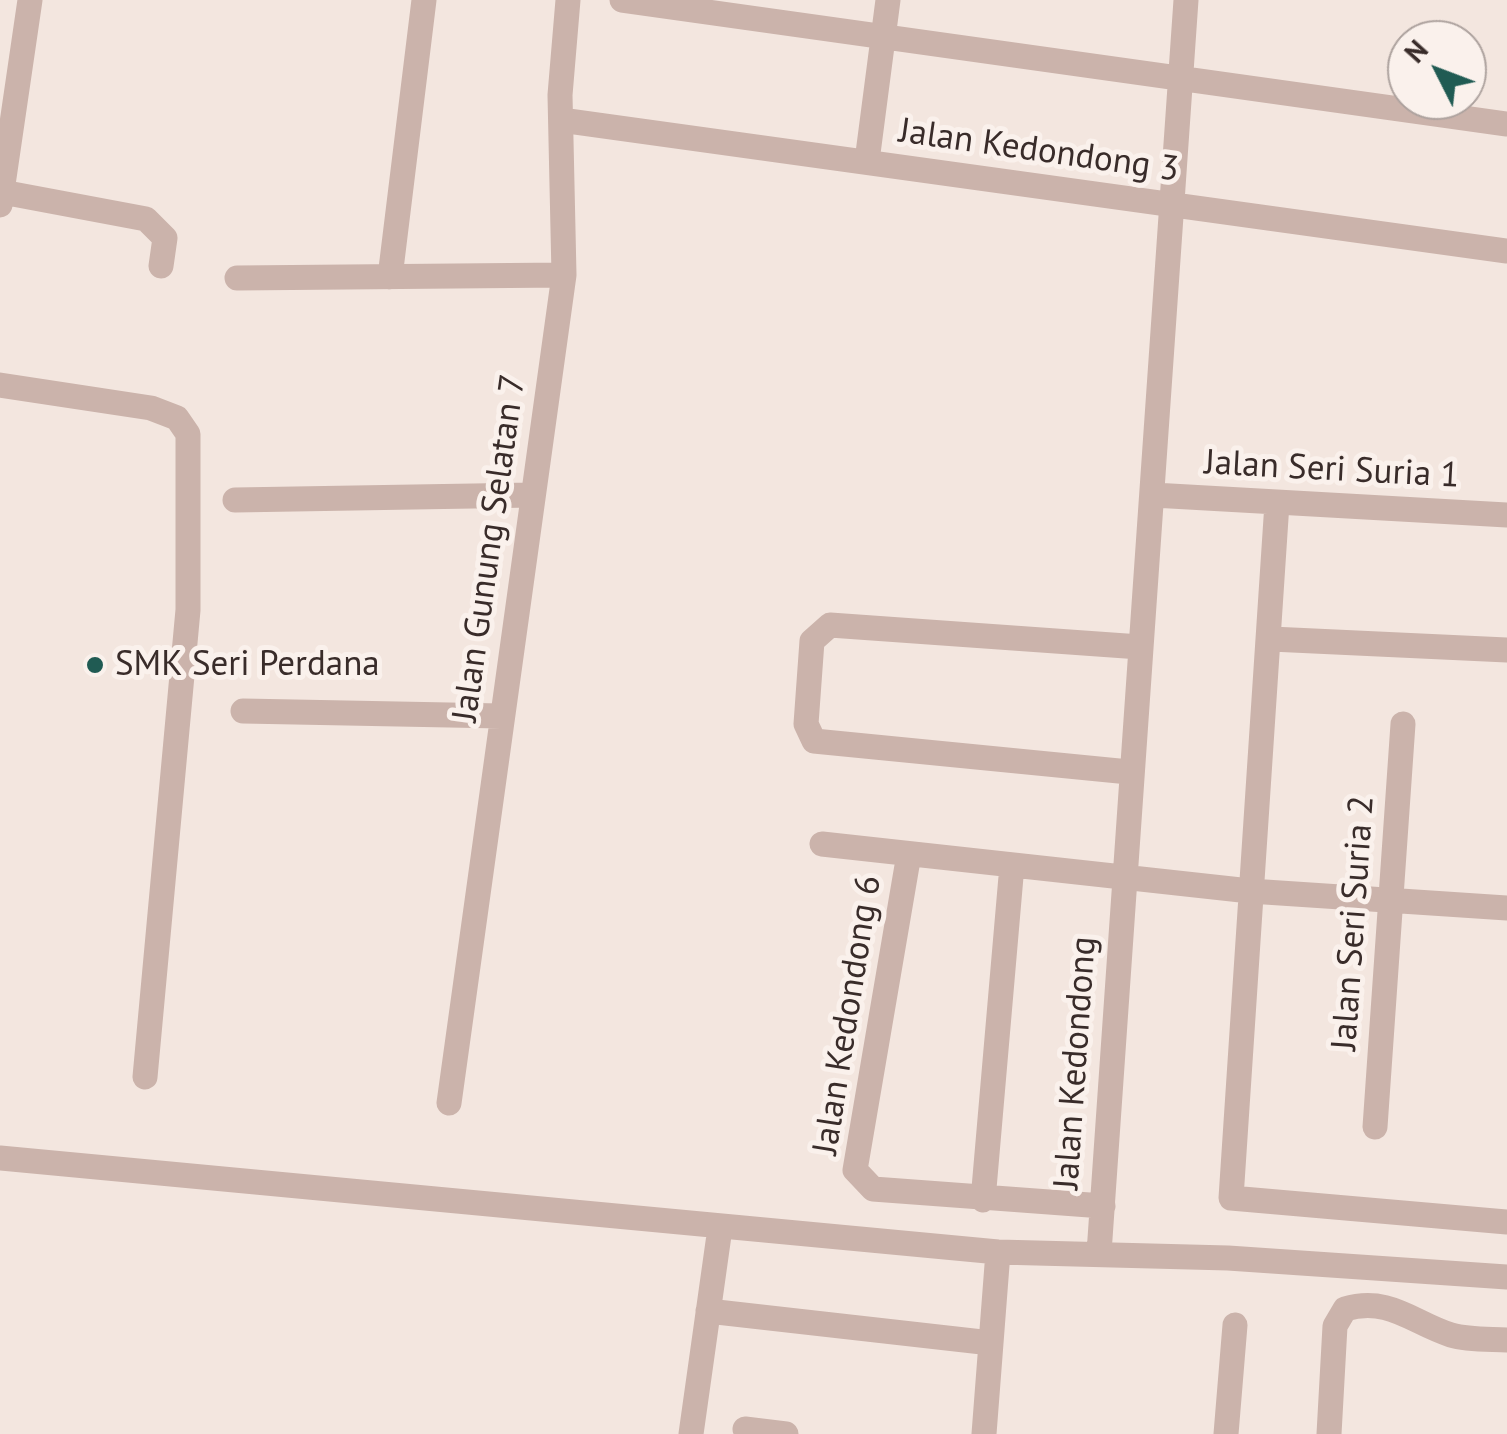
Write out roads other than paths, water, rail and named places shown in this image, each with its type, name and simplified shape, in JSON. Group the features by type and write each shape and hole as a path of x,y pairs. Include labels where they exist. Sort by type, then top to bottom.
{"street":[{"path":"30,0 1,198 146,219 165,238 161,266"},
{"path":"390,277 424,0"},
{"name":"Jalan Gunung Selatan 7","path":"449,1103 564,274 561,120 568,0"},
{"path":"622,0 1507,124"},
{"path":"867,161 888,0"},
{"name":"Jalan Kedondong","path":"1099,1253 1129,772 1186,0"},
{"name":"Jalan Kedondong 3","path":"561,120 1507,252"},
{"path":"237,278 564,274"},
{"path":"0,385 150,408 177,418 188,434 188,610 146,1077"},
{"path":"234,500 532,494"},
{"name":"Jalan Seri Suria 1","path":"1152,494 1507,515"},
{"path":"1277,503 1231,1198 1507,1222"},
{"path":"1129,772 814,741 806,724 812,641 830,625 1140,647"},
{"path":"1271,639 1507,650"},
{"path":"242,711 500,716"},
{"name":"Jalan Seri Suria 2","path":"1375,1127 1403,724"},
{"path":"822,844 1250,891 1507,908"},
{"name":"Jalan Kedondong 6","path":"909,854 854,1170 873,1189 1103,1206"},
{"path":"983,1200 1012,865"},
{"path":"0,1158 998,1252 1099,1253 1507,1277"},
{"path":"691,1434 720,1228"},
{"path":"984,1434 998,1252"},
{"path":"1329,1434 1335,1326 1345,1309 1357,1305 1400,1310 1457,1336 1507,1340"},
{"path":"708,1311 991,1343"},
{"path":"1226,1434 1235,1325"},
{"path":"745,1429 786,1434"}],"place":[{"name":"SMK Seri Perdana","path":"95,665"}]}
